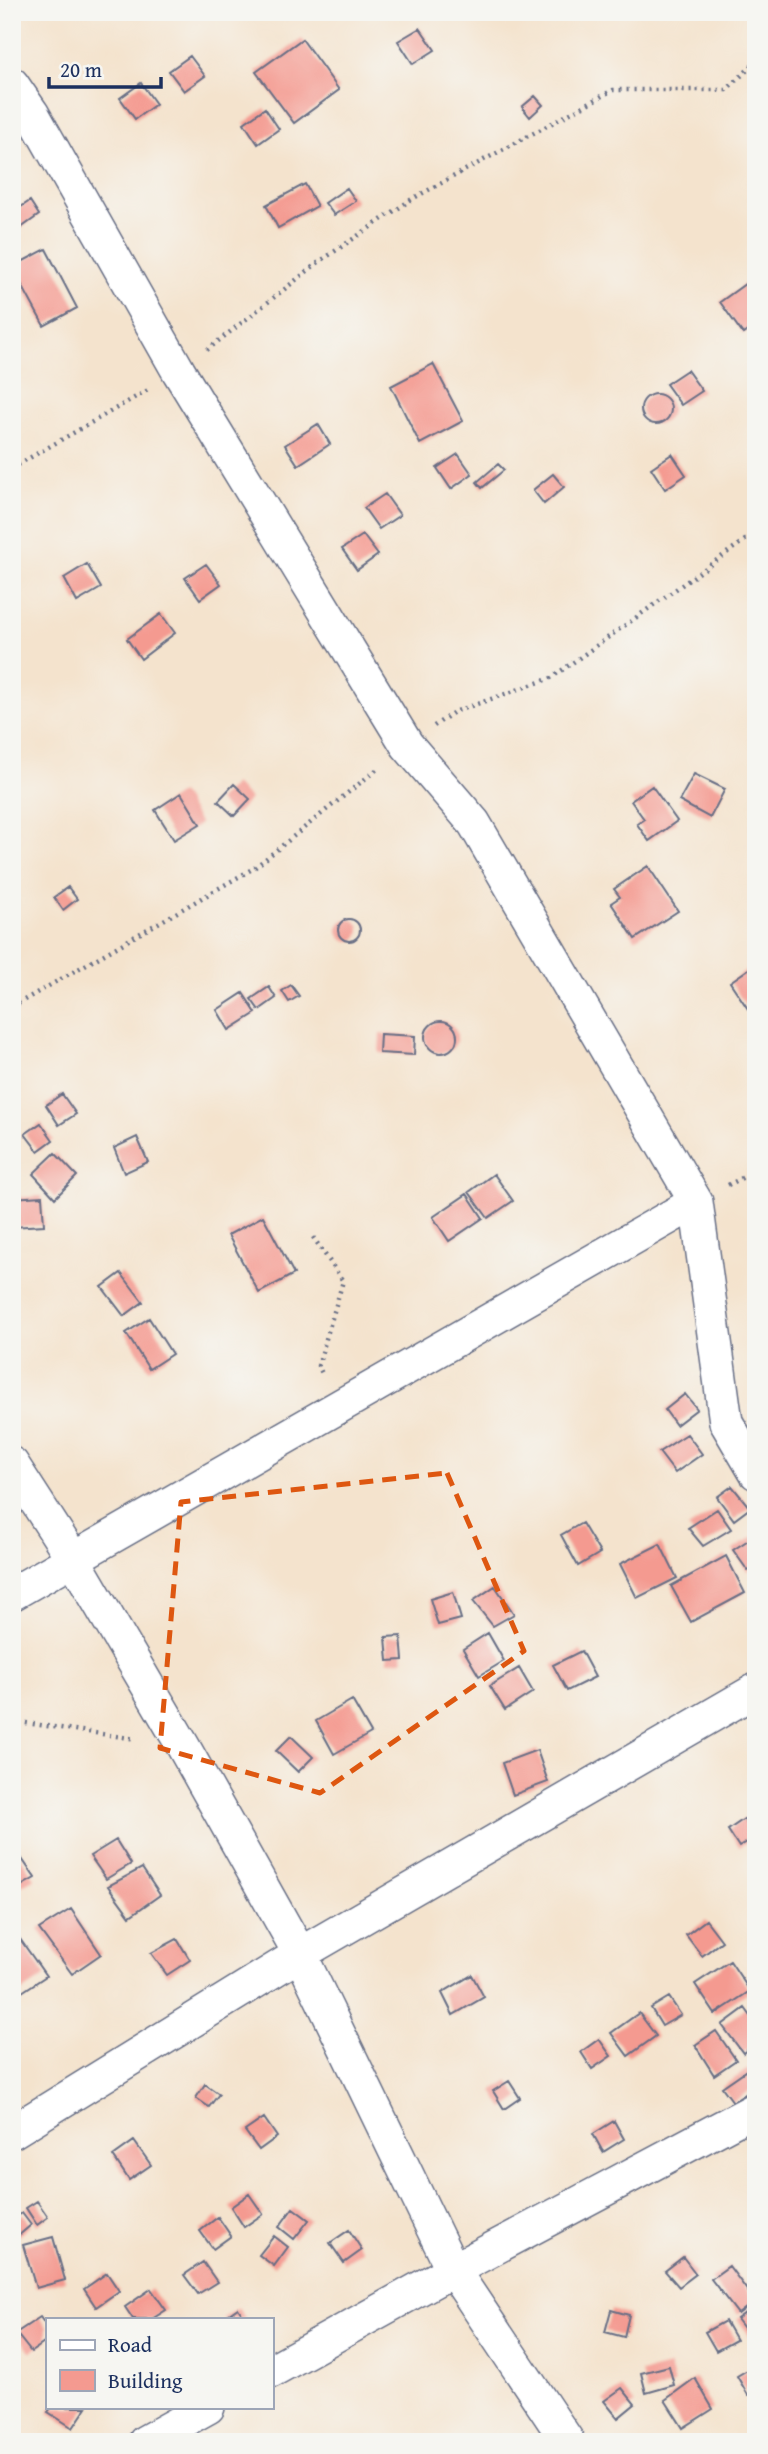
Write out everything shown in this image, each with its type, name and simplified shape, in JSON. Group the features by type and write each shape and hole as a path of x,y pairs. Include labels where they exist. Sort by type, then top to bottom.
{"street":[{"path":"12,84 32,113 179,372 407,746 474,823 696,1202 726,1422 756,1473"},
{"path":"12,1594 696,1202"},
{"path":"12,1464 74,1560 300,1954 453,2270 568,2442"},
{"path":"12,2132 300,1954 756,1690"},
{"path":"273,2370 453,2270 756,2109"},
{"path":"145,2442 206,2408"}],"path":[{"path":"12,468 179,372 319,262 412,199 613,90 726,90 756,62"},
{"path":"313,1237 343,1281 318,1366 338,1407"},
{"path":"12,1721 183,1746"}],"highlighted area":[{"path":"447,1473 524,1651 320,1793 160,1748 181,1502"}],"building":[{"path":"420,28 435,50 413,64 398,41"},
{"path":"302,39 339,90 294,123 256,72"},
{"path":"190,56 205,76 184,91 169,71"},
{"path":"141,83 156,104 135,119 120,98"},
{"path":"535,96 543,105 530,117 522,107"},
{"path":"265,108 279,129 258,144 244,123"},
{"path":"305,184 317,206 278,228 266,205"},
{"path":"347,188 356,201 334,215 325,203"},
{"path":"30,201 39,215 18,230 12,222 12,213"},
{"path":"46,249 77,308 44,326 12,267"},
{"path":"756,276 756,325 743,334 720,302"},
{"path":"433,364 463,421 420,444 391,386"},
{"path":"687,370 702,391 681,405 666,384"},
{"path":"656,394 662,395 670,403 670,415 662,423 656,424 650,423 642,415 641,409 642,403 650,395"},
{"path":"318,424 330,444 298,465 285,445"},
{"path":"458,454 472,474 451,489 437,468"},
{"path":"672,454 686,475 665,489 651,468"},
{"path":"498,464 504,470 482,488 477,482"},
{"path":"553,474 564,487 544,504 533,490"},
{"path":"385,494 400,515 379,529 364,508"},
{"path":"363,535 378,555 357,570 342,549"},
{"path":"87,564 101,588 77,602 64,578"},
{"path":"206,564 221,584 200,599 185,578"},
{"path":"161,614 175,633 141,659 127,639"},
{"path":"694,774 725,789 710,818 679,801"},
{"path":"234,784 250,799 234,816 218,801"},
{"path":"652,786 677,821 649,841 637,824 644,819 631,801"},
{"path":"181,793 200,824 174,840 155,810"},
{"path":"648,866 678,911 635,939 611,903 620,897 614,889"},
{"path":"68,887 77,899 63,910 54,897"},
{"path":"345,919 353,919 360,926 360,934 353,941 345,941 338,934 338,926"},
{"path":"756,964 756,1003 748,1009 730,982"},
{"path":"291,985 299,996 289,1002 282,991"},
{"path":"269,987 276,998 259,1010 251,999"},
{"path":"243,993 256,1013 229,1030 217,1010"},
{"path":"441,1021 452,1026 457,1037 452,1048 441,1053 430,1048 425,1037 430,1026"},
{"path":"380,1034 415,1036 414,1055 379,1053"},
{"path":"62,1094 76,1114 59,1125 46,1105"},
{"path":"41,1123 53,1140 38,1151 25,1134"},
{"path":"137,1137 148,1162 124,1173 114,1148"},
{"path":"55,1153 77,1176 55,1198 33,1174"},
{"path":"494,1174 513,1201 488,1218 469,1192"},
{"path":"467,1194 483,1218 449,1241 433,1217"},
{"path":"42,1196 44,1225 12,1227 12,1198"},
{"path":"263,1216 294,1274 259,1293 228,1235"},
{"path":"121,1273 143,1302 124,1316 102,1287"},
{"path":"149,1318 172,1354 149,1369 126,1333"},
{"path":"685,1394 697,1409 676,1425 665,1410"},
{"path":"687,1434 702,1454 675,1473 659,1452"},
{"path":"732,1486 750,1508 734,1520 717,1497"},
{"path":"717,1509 731,1529 703,1546 688,1528"},
{"path":"582,1523 600,1553 578,1566 561,1535"},
{"path":"756,1535 756,1566 748,1571 733,1550"},
{"path":"660,1544 677,1578 637,1598 620,1564"},
{"path":"726,1556 745,1593 691,1622 671,1586"},
{"path":"495,1586 514,1614 493,1626 473,1601"},
{"path":"453,1592 461,1619 438,1625 430,1599"},
{"path":"488,1633 504,1661 479,1676 463,1649"},
{"path":"401,1636 403,1660 388,1661 386,1637"},
{"path":"581,1651 595,1677 567,1691 553,1665"},
{"path":"519,1668 533,1692 505,1710 490,1686"},
{"path":"352,1700 371,1733 334,1754 316,1721"},
{"path":"291,1736 313,1757 298,1772 276,1751"},
{"path":"537,1750 548,1782 513,1795 502,1763"},
{"path":"744,1819 755,1837 739,1847 728,1830"},
{"path":"116,1840 131,1864 106,1879 90,1856"},
{"path":"18,1853 35,1878 12,1891 12,1857"},
{"path":"142,1868 160,1895 130,1916 108,1886"},
{"path":"71,1909 101,1954 72,1974 39,1929"},
{"path":"706,1920 722,1941 702,1956 686,1935"},
{"path":"20,1939 46,1976 19,1994 12,1984 12,1944"},
{"path":"177,1939 190,1960 167,1975 151,1953"},
{"path":"730,1961 750,1991 715,2014 695,1984"},
{"path":"472,1975 484,1997 453,2015 442,1993"},
{"path":"669,1997 681,2015 662,2026 651,2008"},
{"path":"745,2008 756,2023 756,2043 743,2053 722,2025"},
{"path":"639,2013 656,2036 628,2056 611,2033"},
{"path":"716,2031 736,2060 714,2075 695,2045"},
{"path":"599,2039 611,2056 592,2069 581,2052"},
{"path":"748,2069 756,2081 756,2087 733,2102 722,2087"},
{"path":"509,2081 520,2098 504,2109 493,2091"},
{"path":"205,2084 219,2094 209,2107 196,2098"},
{"path":"264,2118 277,2137 259,2150 245,2131"},
{"path":"614,2121 624,2139 603,2152 593,2134"},
{"path":"134,2141 151,2165 129,2180 113,2156"},
{"path":"249,2194 263,2214 244,2227 231,2207"},
{"path":"37,2201 48,2217 37,2225 26,2208"},
{"path":"293,2208 309,2220 294,2239 279,2227"},
{"path":"22,2213 31,2225 18,2236 12,2229 12,2220"},
{"path":"218,2217 231,2236 213,2249 200,2231"},
{"path":"349,2230 362,2250 344,2263 330,2243"},
{"path":"274,2236 288,2247 274,2266 259,2255"},
{"path":"53,2237 65,2280 36,2288 23,2245"},
{"path":"683,2257 696,2274 679,2287 665,2271"},
{"path":"203,2262 217,2282 198,2294 184,2275"},
{"path":"729,2266 755,2301 738,2314 711,2279"},
{"path":"107,2273 119,2291 96,2307 84,2289"},
{"path":"151,2289 166,2310 154,2318 132,2318 125,2307"},
{"path":"756,2305 756,2339 754,2341 737,2319"},
{"path":"238,2308 244,2318 223,2318"},
{"path":"611,2310 629,2315 624,2337 605,2332"},
{"path":"40,2317 46,2326 46,2342 31,2352 16,2333"},
{"path":"725,2321 736,2340 716,2351 705,2332"},
{"path":"756,2365 756,2390 748,2395 737,2376"},
{"path":"669,2366 674,2385 646,2393 641,2373"},
{"path":"695,2378 713,2409 683,2428 665,2400"},
{"path":"622,2388 635,2404 618,2418 604,2401"},
{"path":"51,2408 86,2408 73,2428 48,2412"}]}
